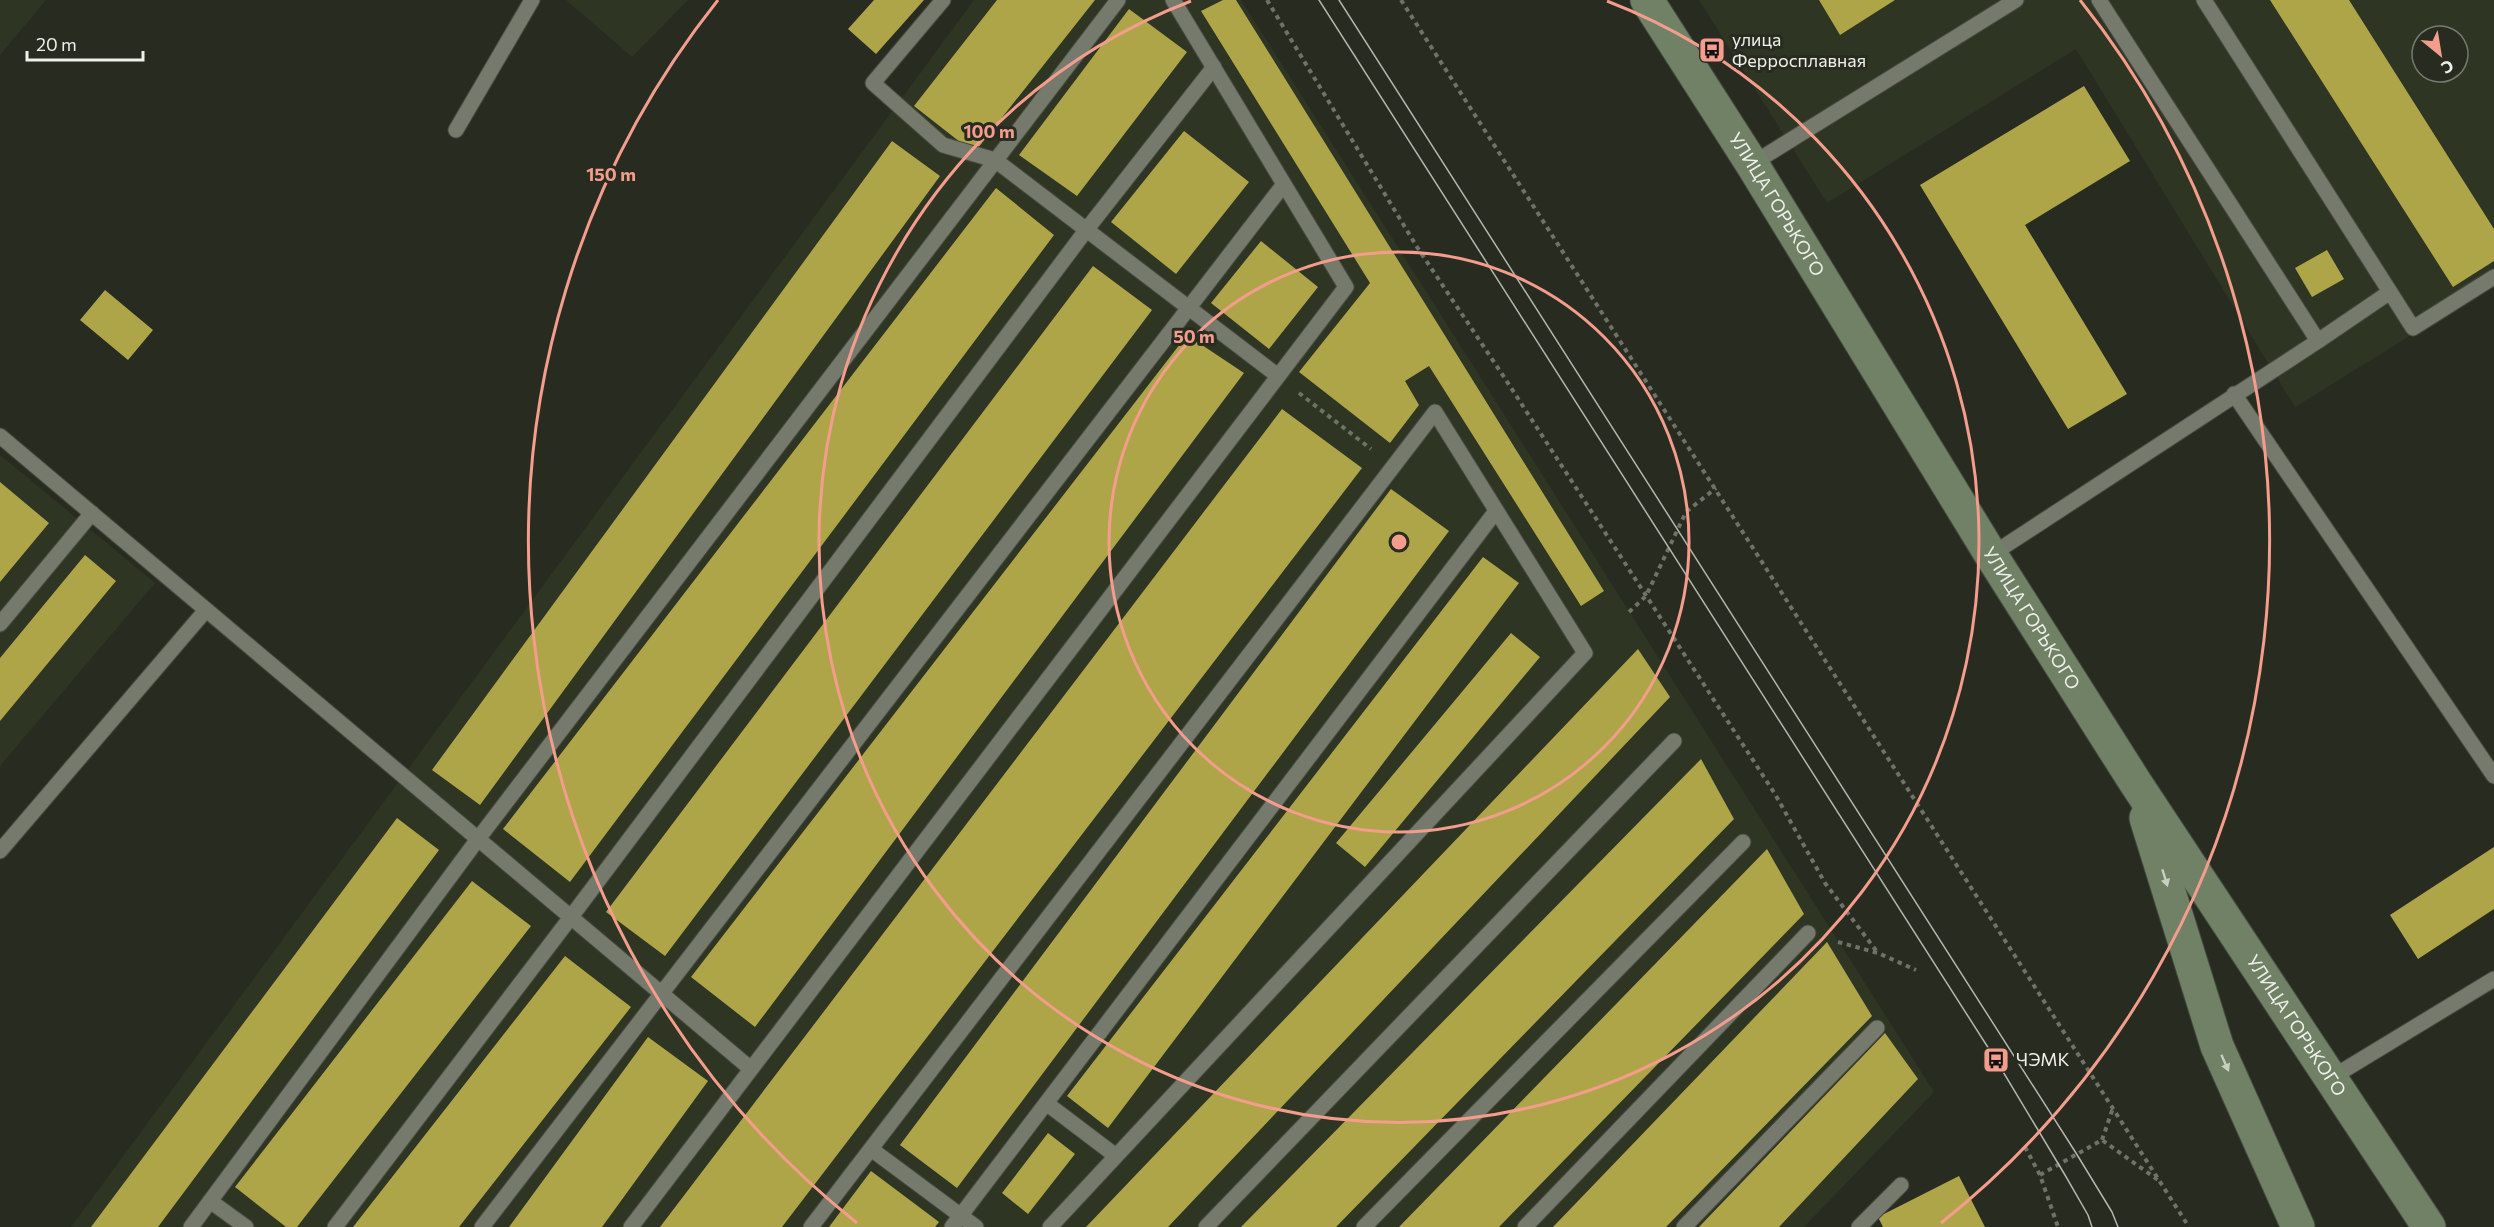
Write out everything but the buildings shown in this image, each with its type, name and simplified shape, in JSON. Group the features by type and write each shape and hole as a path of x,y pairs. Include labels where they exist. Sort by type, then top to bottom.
{"street":[{"name":"УЛИЦА ГОРЬКОГО","path":"1647,0 1752,164 1991,555 2135,782 2429,1227"},
{"path":"2135,782 2217,1046 2298,1227"}],"lane":[{"path":"456,130 532,0"},
{"path":"943,0 873,83 943,145 995,160 1278,376"},
{"path":"191,1227 478,839 1118,0"},
{"path":"631,1227 1346,287 1173,0"},
{"path":"1752,164 2016,0"},
{"path":"2099,0 2318,341"},
{"path":"2204,0 2413,328 2494,277"},
{"path":"335,1227 571,917 1087,229 1214,67"},
{"path":"482,1227 1284,184"},
{"path":"1991,555 2390,292"},
{"path":"2234,394 2494,776"},
{"path":"811,1227 1435,412 1585,653 1050,1227"},
{"path":"1,437 751,1069"},
{"path":"957,1221 1496,511"},
{"path":"0,624 92,513"},
{"path":"0,851 206,610"},
{"path":"1206,1227 1674,741"},
{"path":"1364,1227 1743,842"},
{"path":"1525,1227 1808,933"},
{"path":"2331,1078 2494,979"},
{"path":"1684,1227 1877,1028"},
{"path":"1046,1103 1116,1156"},
{"path":"871,1149 957,1221 976,1227"},
{"path":"1859,1227 1901,1185"},
{"path":"210,1201 246,1227"}],"path":[{"path":"1267,0 1417,247 1775,794 1825,883 1878,952"},
{"path":"1401,0 2189,1227"},
{"path":"1278,376 1335,423 1394,466"},
{"path":"1629,612 1646,596 1686,512 1716,488"},
{"path":"1839,942 1878,952 1916,970"},
{"path":"2040,1175 2102,1140 2113,1108"},
{"path":"2102,1140 2161,1183"},
{"path":"2025,1147 2040,1175 2058,1227"}],"shaded area":[{"path":"0,0 46,0 0,55"},
{"path":"566,0 688,0 632,57"},
{"path":"974,0 1241,0 1934,1092 1804,1227 71,1227"},
{"path":"1699,0 2494,0 2494,284 2295,407 2076,49 1827,203"},
{"path":"0,455 155,583 0,766"}],"tram line":[{"path":"1319,0 1996,1060 2088,1215 2092,1227"},
{"path":"1339,0 2076,1153 2112,1212 2118,1227"}],"place":[{"name":"улица Ферросплавная","path":"1712,50"},
{"name":"ЧЭМК","path":"1996,1060"}]}
